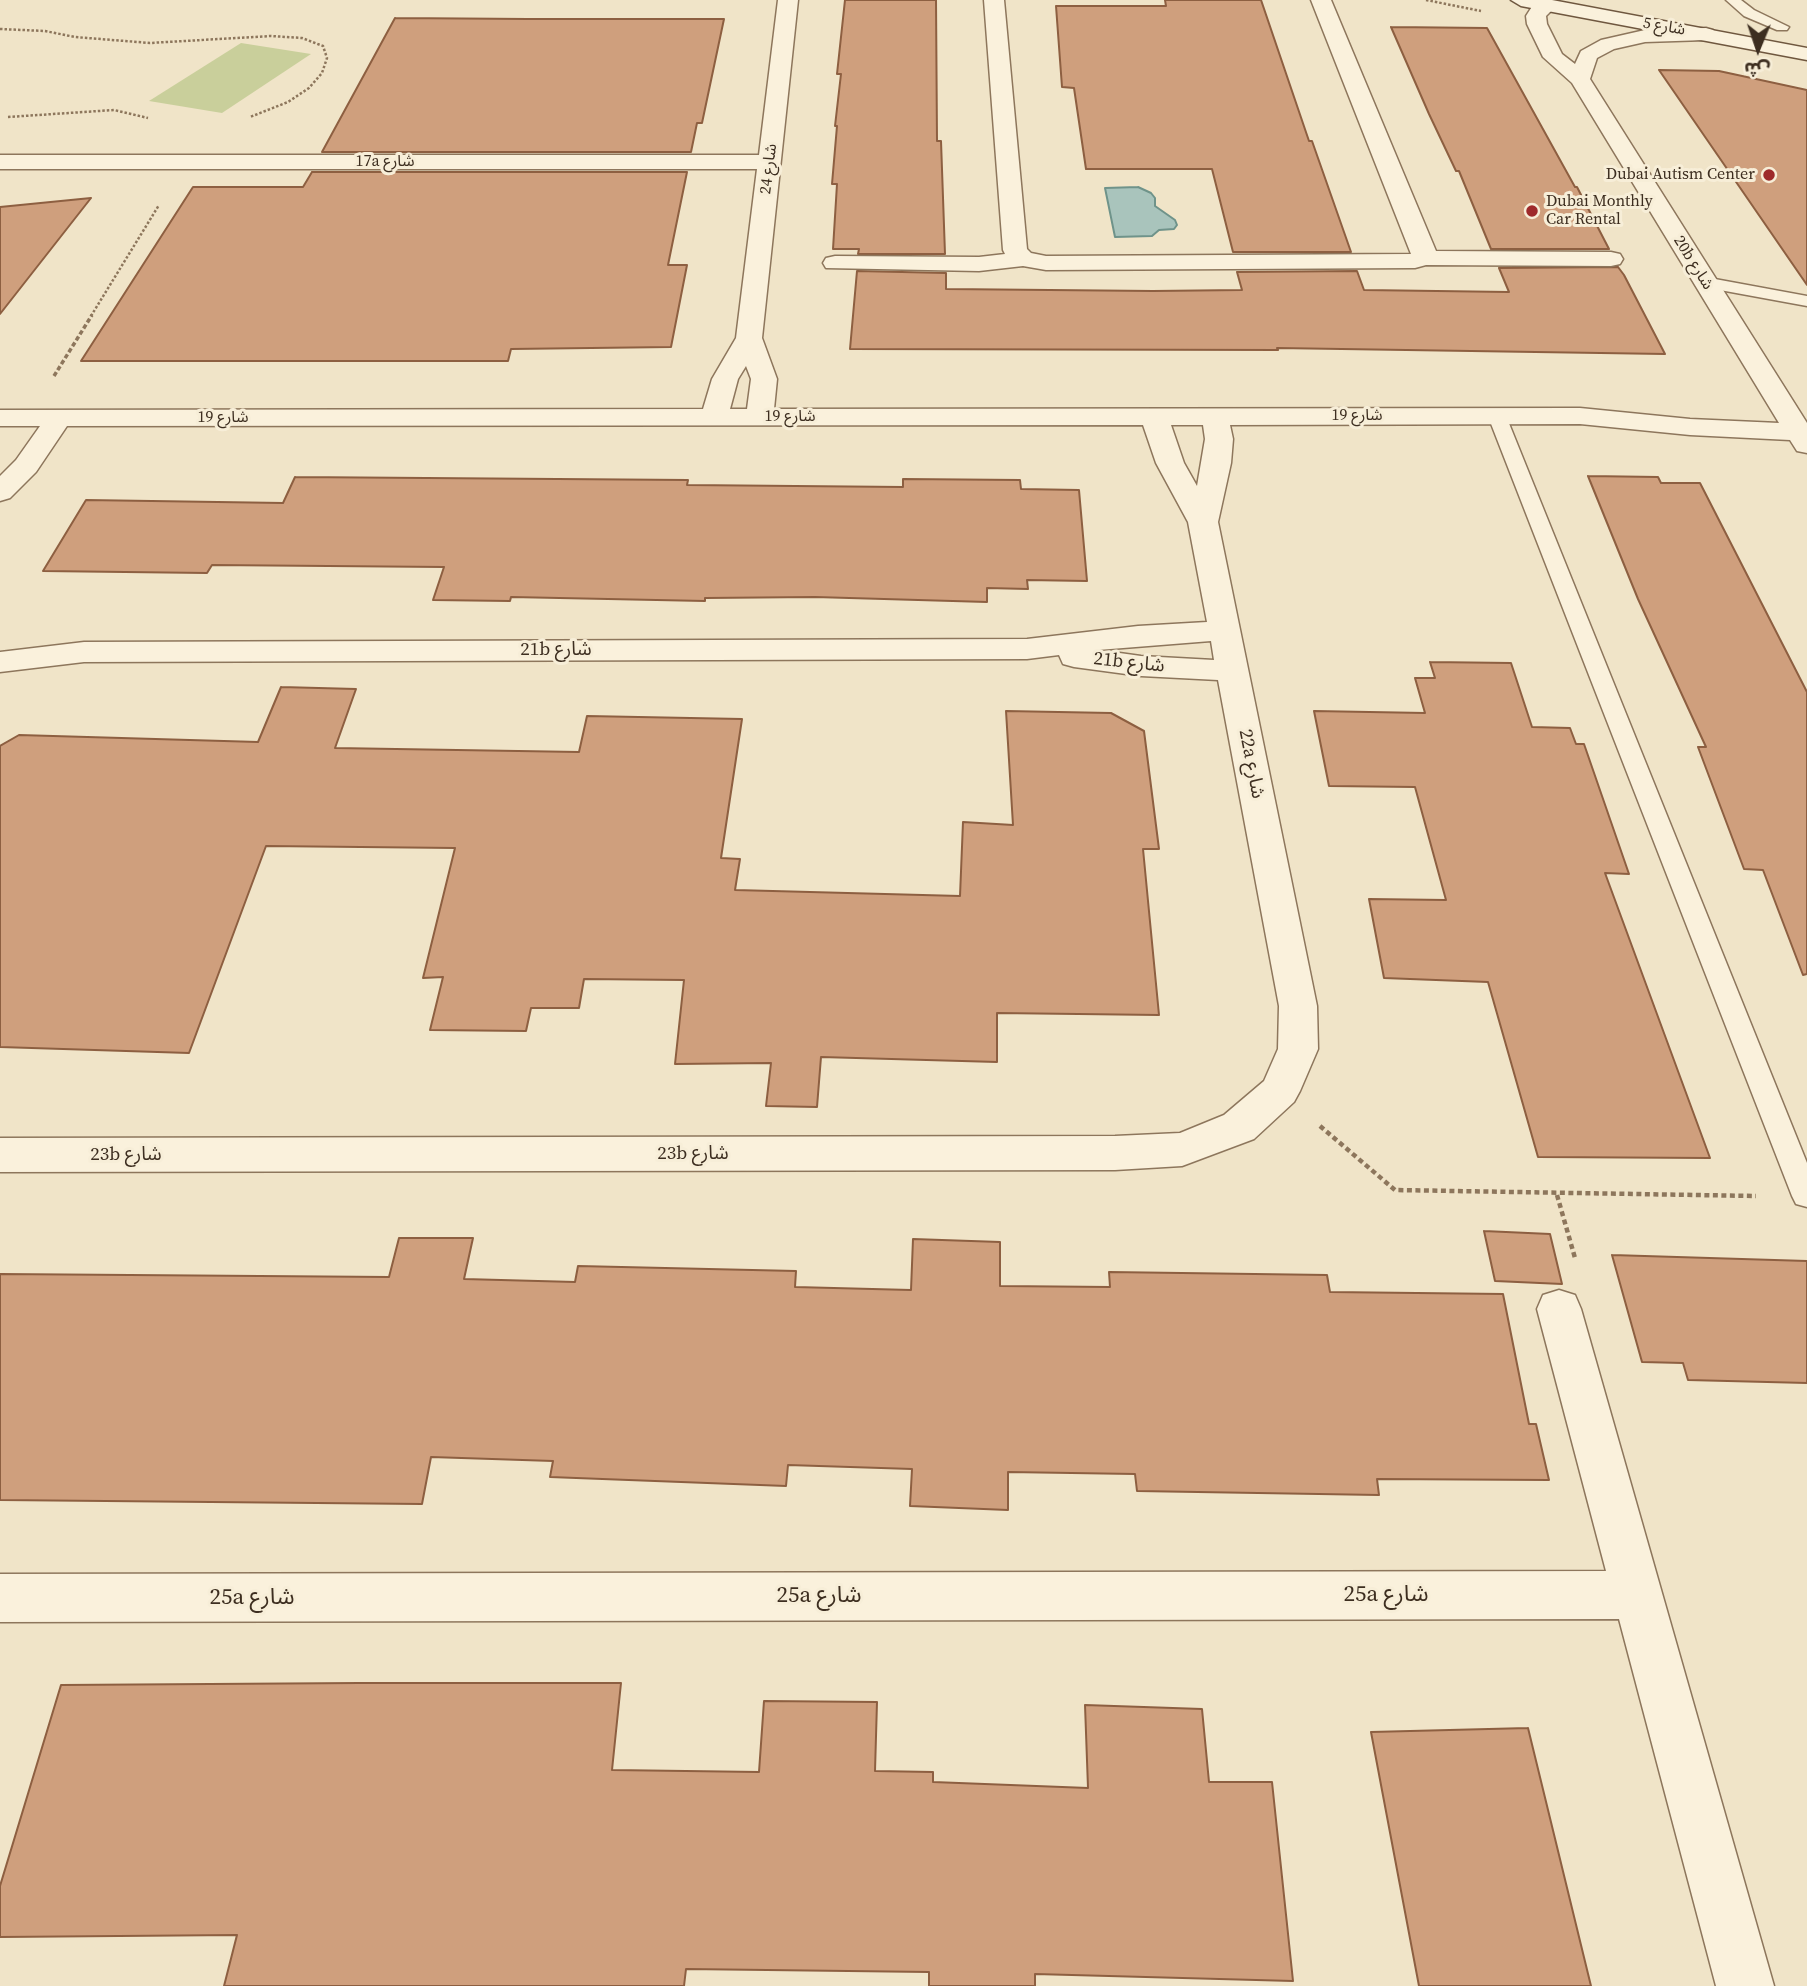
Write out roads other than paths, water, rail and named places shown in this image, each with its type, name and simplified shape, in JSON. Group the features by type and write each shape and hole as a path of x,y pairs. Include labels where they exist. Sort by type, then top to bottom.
{"street":[{"name":"شارع 24","path":"749,338 788,0"},
{"path":"995,0 1015,250 1023,259"},
{"path":"1321,0 1424,250 1423,258"},
{"name":"شارع 5","path":"1521,0 1807,54"},
{"path":"1547,5 1577,1 1597,2 1807,41"},
{"name":"20b شارع","path":"1547,5 1536,16 1536,24 1553,57 1580,79 1704,282 1784,420"},
{"path":"1717,15 1807,32"},
{"path":"1580,79 1588,55 1608,44 1645,36 1706,34"},
{"name":"17a شارع","path":"0,162 770,162"},
{"path":"835,263 979,264 1023,259 1046,263 1363,262 1415,261 1423,258 1611,260"},
{"path":"714,417 725,379 749,338"},
{"path":"749,338 764,379 760,417"},
{"name":"شارع 19","path":"1580,416 1666,407 1784,420"},
{"name":"22a شارع","path":"1155,416 1160,439 1170,463 1203,522 1298,1006"},
{"name":"22a شارع","path":"1203,522 1217,463 1219,439 1215,416"},
{"name":"شارع 19","path":"8,419 1580,416 1690,427 1784,420"},
{"path":"0,492 32,458 59,418"},
{"name":"21b شارع","path":"0,662 84,652 1027,649 1124,637 1224,631"},
{"name":"21b شارع","path":"0,635 84,652"},
{"name":"21b شارع","path":"1027,649 1141,666 1232,671"},
{"name":"23b شارع","path":"0,1155 1115,1153 1182,1149 1239,1127 1280,1091 1298,1049 1298,1006"},
{"path":"1559,1309 1745,1986"},
{"name":"25a شارع","path":"0,1598 1637,1595"}],"lane":[{"path":"1733,0 1749,13 1783,27"},
{"path":"1704,282 1807,301"},
{"path":"1497,416 1806,1196"}],"water":[{"path":"1138,187 1151,193 1155,198 1155,206 1175,220 1177,225 1174,229 1159,230 1152,236 1115,237 1105,188"}],"place":[{"name":"Dubai Autism Center","path":"1769,175"},
{"name":"Dubai Monthly Car Rental","path":"1532,211"}]}
